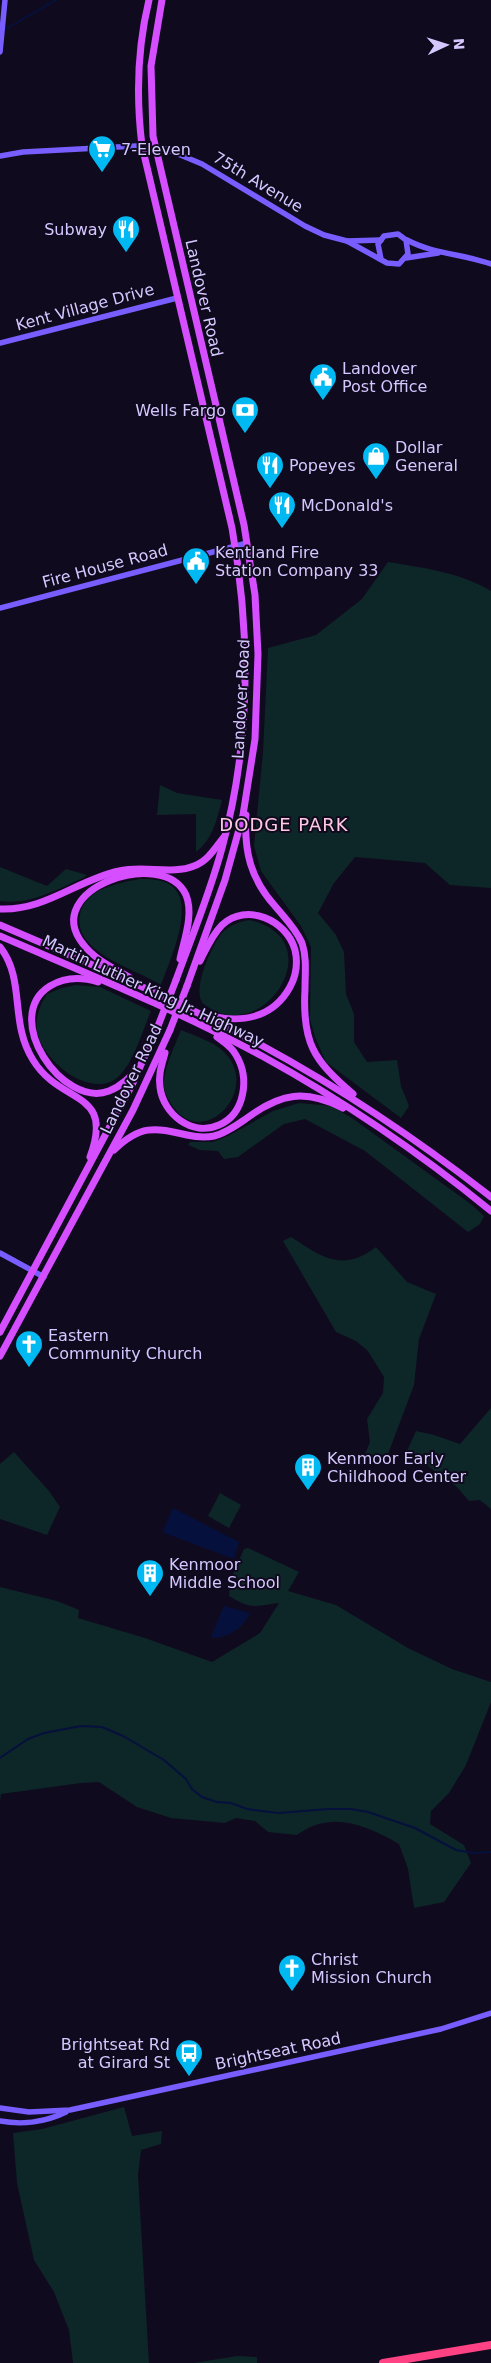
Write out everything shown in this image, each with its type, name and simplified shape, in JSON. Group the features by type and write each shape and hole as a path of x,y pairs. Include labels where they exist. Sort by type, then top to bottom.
{"highway":[{"path":"383,2363 491,2345"}],"main road":[{"name":"Landover Road","path":"0,1332 82,1181 144,1061 212,883 226,835 240,757 246,674 245,623 235,546 142,146 138,74 140,46 149,0"},
{"name":"Landover Road","path":"0,1356 147,1084 170,1030 226,880 248,792 255,739 258,675 256,606 247,543 155,147 151,114 150,75 154,38 162,0"},
{"path":"246,674 258,675"},
{"path":"248,792 246,838 250,866 262,890 296,931 304,951 304,1017 310,1044 330,1074 370,1109"},
{"path":"0,909 37,905 121,870 191,867 206,858 226,835"},
{"path":"155,993 93,954 79,938 75,922 76,909 83,897 94,888 113,879 138,874 162,876 179,886 187,898 189,907 176,980"},
{"path":"187,986 214,935 221,926 232,919 250,915 268,919 281,928 292,944 296,964 293,980 284,996 272,1008 258,1016 236,1020 197,1012"},
{"name":"Martin Luther King Jr. Highway","path":"0,925 197,1012 295,1063 370,1109 440,1158 491,1197"},
{"name":"Martin Luther King Jr. Highway","path":"0,936 198,1023 306,1081 424,1160 491,1211"},
{"path":"0,947 12,969 19,1026 29,1054 48,1079 88,1105 97,1120 97,1138 82,1181"},
{"path":"119,987 80,978 50,985 42,992 33,1006 30,1022 33,1038 54,1071 73,1086 90,1093 106,1092 121,1085 144,1061"},
{"path":"170,1030 160,1075 163,1100 174,1116 187,1124 200,1128 215,1126 227,1120 237,1109 243,1093 243,1076 239,1060 233,1050 198,1023"},
{"path":"110,1153 131,1136 148,1129 161,1129 201,1137 218,1135 266,1105 295,1096 319,1098 365,1120"}],"street":[{"path":"0,52 6,0"},
{"name":"75th Avenue","path":"0,156 32,152 142,146 155,147 184,155 305,226 324,235 347,241 381,259"},
{"path":"438,253 394,233 380,240 378,249 381,259 387,264 395,265 406,258 438,253 452,254 491,264"},
{"name":"75th Avenue","path":"347,241 380,240"},
{"path":"406,240 409,249 406,258"},
{"name":"Kent Village Drive","path":"0,343 177,298"},
{"name":"Fire House Road","path":"0,608 247,543"},
{"path":"0,1253 44,1277"},
{"name":"Brightseat Road","path":"0,2108 29,2112 70,2110 441,2029 491,2013"},
{"name":"Brightseat Road","path":"0,2121 22,2123 37,2121 53,2118 70,2110"}],"green space":[{"path":"388,562 454,575 491,591 491,888 450,885 425,863 355,857 334,883 318,913 336,935 344,952 346,994 354,1014 354,1042 367,1062 397,1060 401,1086 409,1106 401,1118 326,1062 315,1037 310,1019 311,947 301,926 261,871 254,846 263,752 268,648 316,635 362,599"},
{"path":"160,785 177,793 222,800 216,821 207,841 196,852 196,814 157,815"},
{"path":"0,867 47,886 66,869 87,875 53,892 33,899 11,902 0,901"},
{"path":"139,879 156,880 172,886 179,895 182,906 178,934 161,985 108,958 86,939 80,928 80,914 83,905 89,898 112,885"},
{"path":"249,920 274,931 286,947 288,966 281,986 267,1002 249,1013 227,1015 205,1005 201,999 201,981 208,958 222,933 234,924"},
{"path":"76,985 100,987 151,1011 128,1064 118,1077 107,1083 95,1084 70,1075 59,1066 42,1046 38,1035 38,1014 47,994"},
{"path":"181,1030 221,1049 234,1068 236,1083 232,1098 224,1110 212,1119 198,1122 185,1118 168,1099 164,1083 165,1074"},
{"path":"299,1103 331,1106 352,1118 472,1205 484,1216 480,1224 468,1232 365,1151 305,1119 284,1124 238,1157 224,1159 218,1151 200,1150 188,1145 190,1142 213,1142 230,1135 273,1111"},
{"path":"291,1237 323,1256 342,1261 364,1255 376,1247 407,1282 436,1294 419,1339 414,1385 388,1454 378,1464 365,1454 370,1442 367,1419 383,1393 384,1377 368,1351 356,1341 336,1332 283,1241"},
{"path":"491,1408 491,1509 480,1500 469,1501 456,1486 407,1451 416,1431 460,1444"},
{"path":"14,1452 49,1491 60,1507 47,1535 0,1519 0,1464"},
{"path":"220,1493 241,1505 229,1528 208,1516"},
{"path":"248,1548 299,1572 288,1591 336,1605 408,1648 452,1669 491,1682 491,1702 466,1765 449,1793 431,1811 430,1824 464,1845 471,1863 444,1902 414,1908 408,1869 399,1844 374,1831 348,1823 323,1823 310,1827 297,1835 268,1832 255,1821 236,1818 225,1823 171,1818 137,1807 99,1782 1,1794 0,1801 0,1587 57,1601 79,1610 78,1618 145,1638 212,1662 260,1633 279,1603 254,1606 229,1596 231,1578 244,1549"},
{"path":"124,2107 132,2136 162,2131 161,2144 141,2150 138,2175 149,2363 73,2363 69,2330 54,2292 34,2260 17,2183 13,2133 42,2129"},
{"path":"237,2356 257,2357 257,2363 194,2363"}],"shaded area":[{"path":"173,1508 239,1542 234,1559 164,1533 163,1530"},
{"path":"224,1606 250,1613 244,1623 235,1631 218,1638 212,1638 212,1634"}],"waterway":[{"path":"4,30 56,0"},
{"path":"0,1758 28,1739 44,1733 81,1726 102,1727 123,1736 164,1760 186,1779 192,1789 202,1797 217,1802 231,1803 247,1809 278,1813 329,1809 351,1809 368,1812 415,1828 456,1850 473,1853 491,1852"}],"place":[{"name":"7-Eleven","path":"102,173"},
{"name":"Subway","path":"126,253"},
{"name":"Landover Post Office","path":"323,401"},
{"name":"Wells Fargo","path":"245,434"},
{"name":"Dollar General","path":"376,480"},
{"name":"Popeyes","path":"270,489"},
{"name":"McDonald's","path":"282,529"},
{"name":"Kentland Fire Station Company 33","path":"196,585"},
{"name":"Eastern Community Church","path":"29,1368"},
{"name":"Kenmoor Early Childhood Center","path":"308,1491"},
{"name":"Kenmoor Middle School","path":"150,1597"},
{"name":"Christ Mission Church","path":"292,1992"},
{"name":"Brightseat Rd at Girard St","path":"189,2077"}],"district":[{"name":"DODGE PARK","path":"284,824"}]}
